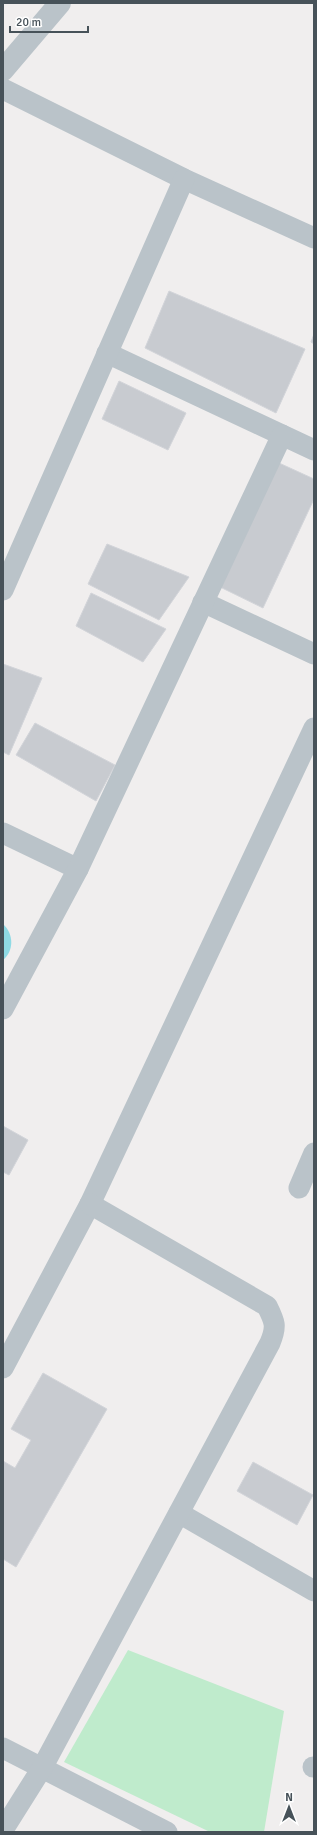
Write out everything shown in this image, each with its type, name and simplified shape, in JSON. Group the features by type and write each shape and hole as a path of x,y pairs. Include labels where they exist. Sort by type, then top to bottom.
{"street":[{"path":"3,70 60,3"},
{"path":"3,89 184,179 314,238"},
{"path":"3,590 184,179"},
{"path":"106,354 314,450"},
{"path":"3,1009 78,869 282,435"},
{"path":"203,602 314,654"},
{"path":"3,1368 90,1204 314,728"},
{"path":"3,833 78,869"},
{"path":"298,1188 314,1153"},
{"path":"3,1830 42,1768 270,1343 274,1332 275,1321 268,1306 90,1204"},
{"path":"179,1513 314,1591"},
{"path":"3,1748 167,1832"}],"green space":[{"path":"128,1650 284,1711 264,1832 210,1832 64,1762"}],"water":[{"path":"3,924 7,928 11,937 11,947 7,956 3,960"}],"building":[{"path":"169,291 305,349 276,413 145,348"},
{"path":"314,334 314,344 311,342"},
{"path":"119,381 186,413 168,450 102,419"},
{"path":"279,463 314,479 314,499 263,608 218,586"},
{"path":"107,544 189,577 159,620 88,584"},
{"path":"91,593 166,629 143,662 76,626"},
{"path":"3,664 42,678 9,755 3,752"},
{"path":"35,723 115,765 96,801 16,755"},
{"path":"3,1126 28,1140 9,1175 3,1172"},
{"path":"43,1373 107,1409 16,1567 3,1559 3,1461 15,1468 31,1440 11,1429"},
{"path":"253,1462 313,1495 297,1525 237,1491"}]}
